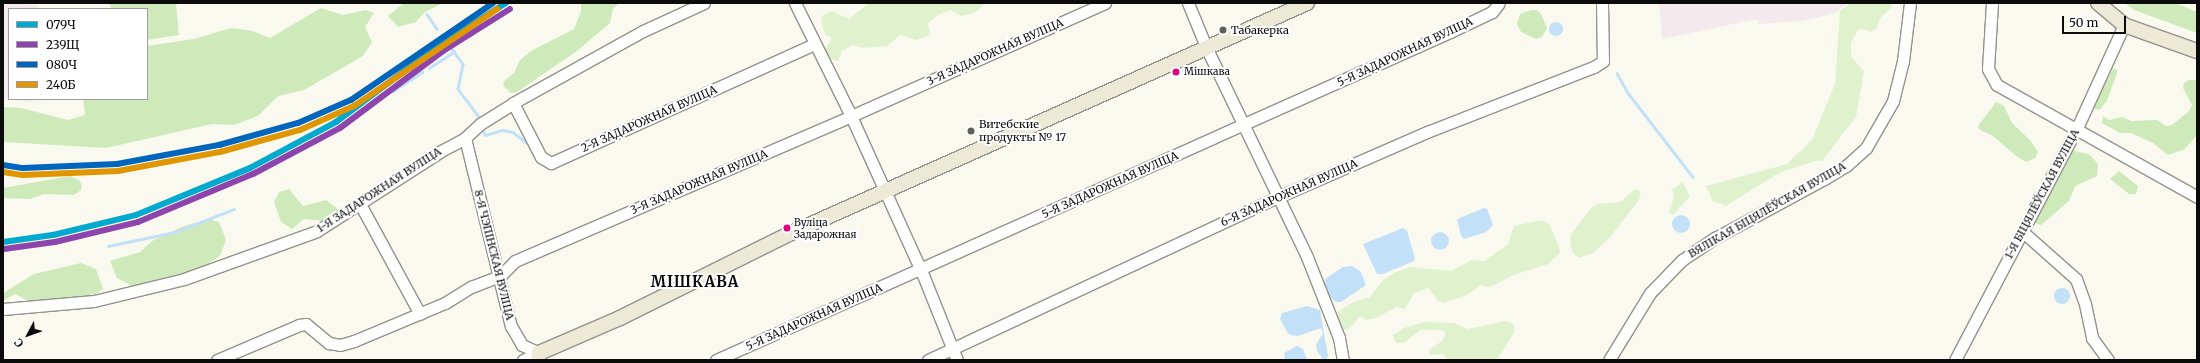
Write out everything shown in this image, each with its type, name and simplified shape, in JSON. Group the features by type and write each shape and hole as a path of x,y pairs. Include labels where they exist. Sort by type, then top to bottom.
{"main road":[{"path":"538,357 789,234 1207,49 1307,3"},
{"path":"2098,3 2124,25 2197,51"}],"street":[{"name":"1-Я ЗАДАРОЖНАЯ ВУЛІЦА","path":"3,309 94,302 184,280 317,231 441,150 465,138 480,124 513,103 643,31 704,3"},
{"path":"795,3 814,44 852,116 884,193 921,270 957,360"},
{"name":"3-Я ЗАДАРОЖНАЯ ВУЛІЦА","path":"217,360 299,325 306,324 328,343 340,345 420,314 445,303 471,287 500,276 516,261 852,116 1105,3"},
{"path":"1188,3 1207,49 1307,257 1339,338 1341,359"},
{"name":"5-Я ЗАДАРОЖНАЯ ВУЛІЦА","path":"716,360 921,270 1450,32 1492,12 1499,3"},
{"name":"6-Я ЗАДАРОЖНАЯ ВУЛІЦА","path":"928,360 1278,197 1427,132 1594,67 1603,61 1602,3"},
{"name":"ВЯЛІКАЯ БІЦЯЛЁЎСКАЯ ВУЛІЦА","path":"1609,360 1650,293 1682,260 1714,238 1846,166 1866,148 1876,135 1893,101 1903,61 1910,3"},
{"path":"1992,3 1988,69 1993,80 2006,92 2077,128 2197,197"},
{"name":"1-Я БІЦЯЛЁЎСКАЯ ВУЛІЦА","path":"1955,360 2077,128 2124,25"},
{"name":"2-Я ЗАДАРОЖНАЯ ВУЛІЦА","path":"513,103 541,157 551,163 814,44"},
{"name":"8-Я ЧЭПІНСКАЯ ВУЛІЦА","path":"465,138 511,326 522,345 538,357"},
{"path":"360,204 420,314"},
{"path":"2023,232 2076,279 2085,304 2092,338 2108,360"},
{"path":"523,360 538,357"}],"shaded area":[{"path":"3,3 37,5 37,8 8,8 8,100 3,99"},
{"path":"1659,3 1847,3 1835,13 1803,21 1758,24 1757,19 1662,39"},
{"path":"13,100 33,100 33,102"}],"green space":[{"path":"109,3 176,3 179,35 148,40 148,8 112,8"},
{"path":"404,3 443,3 425,12 416,22 398,27 388,16"},
{"path":"619,3 613,9 610,23 577,51 517,92 510,93 504,86 503,82 514,73 520,60 531,51 574,29 581,11 581,4"},
{"path":"869,3 985,3 976,12 962,16 950,10 938,15 928,23 930,35 917,40 900,35 887,46 864,48 852,45 842,51 838,61 826,58 824,51 832,38 826,35 823,29 821,19 823,15 832,11 849,19"},
{"path":"1850,3 1890,3 1892,7 1880,18 1878,27 1871,32 1864,29 1858,30 1851,43 1851,56 1864,72 1856,117 1822,161 1815,161 1781,172 1726,206 1713,201 1706,186 1787,164 1812,140 1835,84 1840,11"},
{"path":"2125,3 2175,3 2197,12 2197,33 2134,10"},
{"path":"321,8 343,15 366,10 374,13 365,27 372,42 363,56 304,90 278,96 258,116 234,125 212,124 106,148 3,142 3,107 21,108 68,120 85,115 83,100 148,100 148,46 194,39 231,28 253,31 270,38"},
{"path":"1531,10 1537,10 1541,14 1547,28 1542,37 1536,39 1521,32 1517,24 1520,14"},
{"path":"2113,69 2118,70 2107,101 2099,110 2093,108"},
{"path":"2189,80 2197,80 2197,135 2185,149 2168,155 2153,143 2131,133 2120,133 2102,123 2103,116 2109,120 2122,117 2131,121 2157,120 2166,126 2172,125 2189,111 2192,105 2183,88 2184,83"},
{"path":"1996,102 2004,106 2012,123 2031,141 2038,152 2035,158 2026,162 2016,156 1993,136 1980,130 1978,126"},
{"path":"2072,150 2090,155 2098,164 2097,176 2075,186 2069,201 2041,225 2035,223 2036,218"},
{"path":"2119,171 2138,186 2136,194 2129,194 2110,179"},
{"path":"70,176 79,180 82,185 81,190 74,195 45,194 30,199 3,198 3,188"},
{"path":"1683,182 1690,196 1673,215 1669,213 1674,197 1672,190"},
{"path":"289,189 303,206 326,200 339,210 338,214 325,221 304,219 292,229 281,222 274,202 279,192"},
{"path":"1635,189 1641,191 1639,200 1611,236 1593,253 1579,258 1573,253 1570,244 1571,234 1591,208 1598,204 1620,202"},
{"path":"208,219 219,222 226,240 220,256 199,269 132,286 117,278 110,261 140,252 152,241 181,227"},
{"path":"1542,220 1549,224 1559,246 1560,253 1548,264 1514,275 1490,287 1481,285 1467,295 1444,303 1438,301 1429,288 1414,293 1405,309 1396,307 1376,318 1366,320 1360,316 1349,329 1342,330 1338,325 1336,317 1339,311 1353,302 1370,297 1383,280 1396,272 1411,267 1451,271 1472,260 1485,261 1508,244 1514,226"},
{"path":"81,263 96,269 103,289 96,294 32,303 15,294 3,301 3,293 34,274"},
{"path":"1506,321 1514,324 1514,333 1497,360 1448,360 1443,354 1430,355 1429,350 1442,341 1446,334 1442,330 1420,330 1404,343 1396,343 1393,335 1404,328 1424,322 1454,323 1467,329"}],"water":[{"path":"1553,22 1559,22 1563,26 1563,32 1559,36 1553,36 1549,32 1549,26"},
{"path":"1484,208 1487,209 1493,225 1486,232 1464,239 1461,236 1457,219"},
{"path":"1681,215 1687,218 1690,224 1687,230 1681,233 1675,230 1672,224 1675,218"},
{"path":"1403,228 1407,231 1415,258 1414,261 1383,274 1377,274 1363,244"},
{"path":"1436,232 1444,232 1449,237 1447,248 1444,250 1436,250 1431,245 1431,237"},
{"path":"1352,266 1361,272 1366,285 1341,302 1336,302 1331,298 1324,285 1325,279 1343,267"},
{"path":"2059,288 2065,288 2070,293 2068,302 2065,304 2059,304 2054,299 2054,293"},
{"path":"1307,306 1320,310 1328,356 1326,359 1323,359 1317,351 1316,345 1323,333 1321,328 1298,336 1291,335 1287,332 1280,319 1282,313"},
{"path":"1297,346 1303,349 1307,360 1285,360 1284,353"}],"waterway":[{"path":"427,14 437,29"},
{"path":"448,44 463,64 458,89 478,116"},
{"path":"429,68 454,52"},
{"path":"393,91 422,72"},
{"path":"1617,73 1628,93 1693,177"},
{"path":"483,130 485,135 502,130 513,132 527,143"},
{"path":"108,246 175,232 234,209"}],"railway":[{"path":"439,45 493,3"}],"transit line":[{"name":"080Ч","path":"3,165 23,168 117,164 219,145 298,123 351,100 493,3"},
{"name":"079Ч","path":"3,242 53,235 136,215 250,168 336,122 439,45 506,3"},
{"name":"240Б","path":"3,172 23,175 118,171 220,152 300,130 354,106 497,9"},
{"name":"239Щ","path":"4,249 55,242 138,222 253,174 340,128 443,51 510,9"}],"place":[{"name":"Табакерка","path":"1223,30"},
{"name":"Мішкава","path":"1176,72"},
{"name":"Витебские продукты № 17","path":"971,131"},
{"name":"Вуліца Задарожная","path":"787,228"}],"district":[{"name":"МІШКАВА","path":"695,282"}]}
